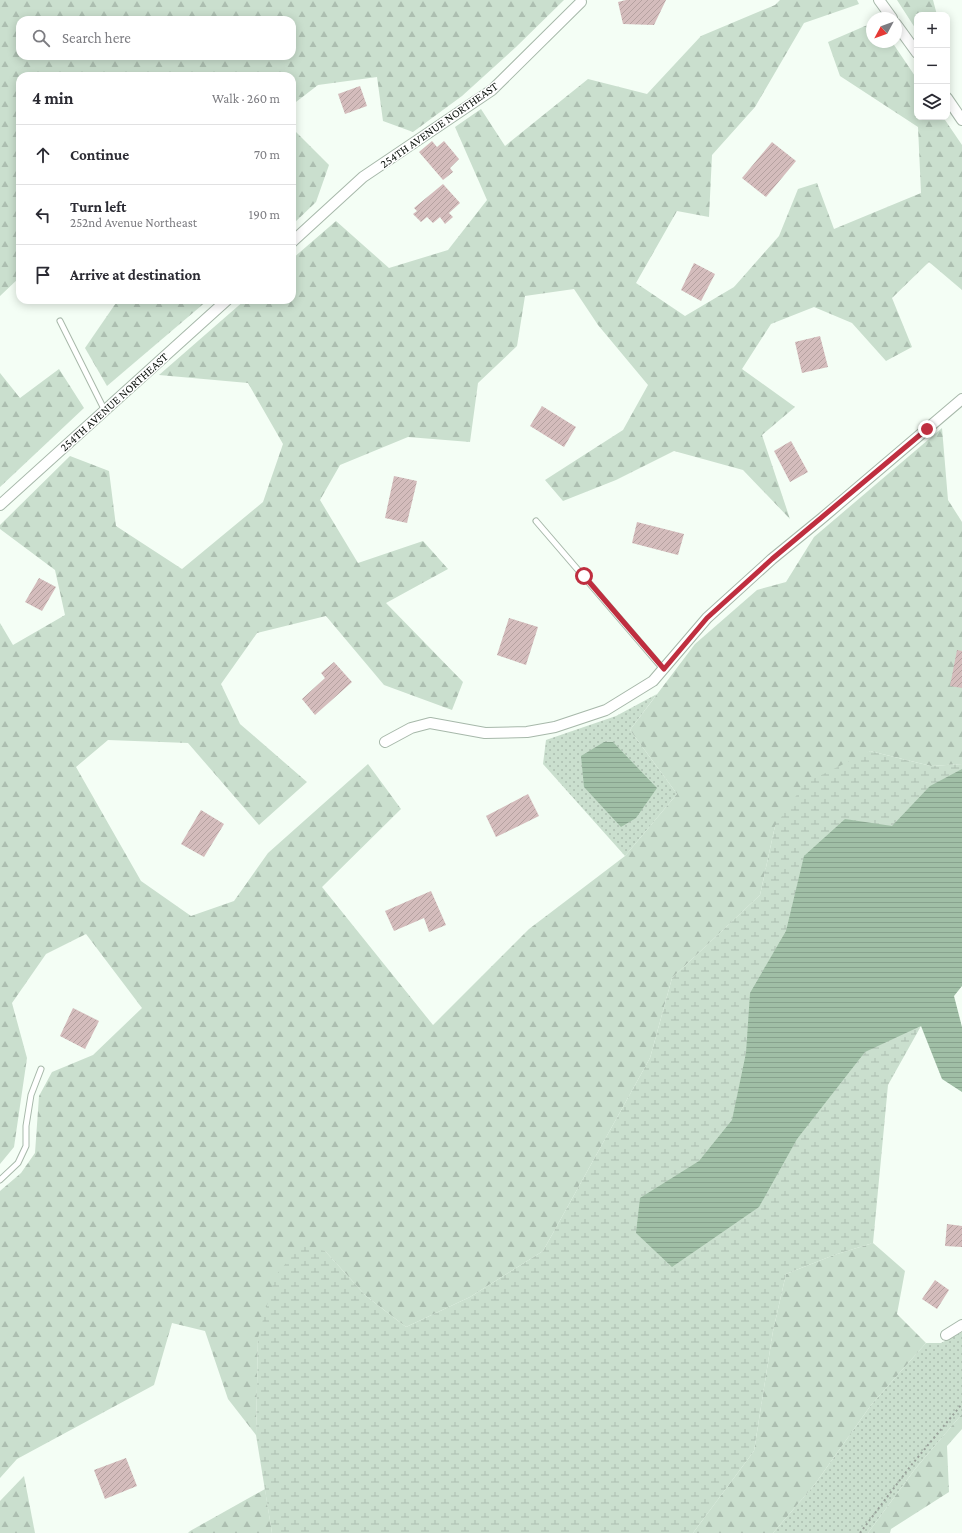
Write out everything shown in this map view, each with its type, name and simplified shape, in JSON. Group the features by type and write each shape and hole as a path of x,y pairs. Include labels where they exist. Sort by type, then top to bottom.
{"street":[{"path":"879,0 888,12"},
{"name":"254TH AVENUE NORTHEAST","path":"296,238 363,177 492,90 580,2"},
{"path":"902,32 914,49"},
{"path":"950,102 962,120"},
{"name":"254TH AVENUE NORTHEAST","path":"0,505 223,304"},
{"path":"385,742 411,728 430,723 486,733 527,732 555,727 606,710 653,681 707,618 760,569 962,399"},
{"path":"946,1335 962,1325"}],"lane":[{"path":"60,321 105,410"},
{"path":"536,521 664,669"},
{"path":"0,1180 18,1162 26,1146 26,1126 31,1095 41,1069"}],"path":[{"path":"860,1533 909,1468 962,1404"}],"green space":[{"path":"0,0 564,0 516,47 462,96 413,132 383,121 377,77 318,85 296,102 296,72 16,72 16,281 0,296"},
{"path":"780,0 857,0 859,4 804,23 755,107 712,155 709,217 677,211 636,283 685,316 734,287 779,236 798,189 817,183 834,229 921,193 918,127 840,76 828,42 866,26 866,48 896,48 914,75 914,120 945,120 962,145 962,290 929,262 892,298 912,347 886,361 852,323 814,307 771,324 742,369 795,407 762,435 790,519 743,470 674,451 616,480 563,501 545,480 623,430 648,385 598,325 574,289 525,296 517,346 478,383 470,442 408,437 340,465 320,500 358,563 423,541 448,569 386,603 463,682 452,710 384,685 326,616 257,633 221,684 240,724 307,782 259,825 188,743 108,740 76,767 141,881 191,916 234,901 268,853 368,764 401,809 322,887 433,1025 529,929 625,856 677,794 630,730 695,644 757,590 786,582 814,537 942,428 948,500 962,522 962,764 931,766 870,751 775,826 760,895 672,978 650,1058 543,1251 470,1297 406,1327 366,1296 325,1251 258,1338 256,1435 228,1399 205,1331 172,1323 154,1385 17,1459 0,1478 0,1191 21,1173 35,1153 39,1096 52,1072 93,1055 142,1008 86,934 46,954 12,1003 27,1058 14,1147 0,1164 0,623 13,645 65,615 55,570 0,529 0,525 70,456 109,471 116,526 182,569 263,502 283,444 248,383 159,375 240,304 296,304 296,256 336,221 389,268 448,250 487,200 455,127 481,109 505,146 588,79 647,94 701,36 775,5"},
{"path":"897,0 933,0 936,12 914,12 914,26"},
{"path":"296,132 329,165 316,202 296,221"},
{"path":"115,304 203,304 107,386 85,348"},
{"path":"59,369 84,408 0,487 0,373 20,398"},
{"path":"657,694 630,730 677,794 625,856 543,764 546,740 616,716"},
{"path":"870,751 931,766 962,764 962,973 921,1026 888,1085 873,1243 834,1255 786,1274 773,1331 754,1451 693,1533 272,1533 256,1435 258,1338 275,1276 301,1246 325,1251 366,1296 406,1327 470,1297 543,1251 650,1058 672,978 760,895 775,826 805,783"},
{"path":"873,1243 905,1271 897,1314 926,1343 871,1405 815,1484 773,1533 693,1533 754,1451 773,1331 786,1274 834,1255"},
{"path":"962,1332 962,1414 915,1469 868,1533 773,1533 815,1484 871,1405 926,1343 941,1343"},
{"path":"962,1414 962,1429 947,1446 949,1492 891,1529 890,1533 868,1533 915,1469"},
{"path":"24,1476 35,1533 0,1533 0,1501"},
{"path":"265,1489 272,1533 188,1533 190,1531"}],"shaded area":[{"path":"604,742 613,742 657,788 636,818 621,827 584,787 581,756"},
{"path":"962,769 962,986 954,996 962,1027 962,1092 942,1079 921,1026 865,1052 797,1139 759,1207 672,1267 636,1233 640,1198 699,1161 732,1120 746,1053 750,993 786,931 804,856 845,819 892,826 930,786"}],"building":[{"path":"626,0 666,0 654,25 623,24 618,2"},
{"path":"360,86 367,106 345,114 338,94"},
{"path":"432,141 437,147 444,141 459,159 450,168 453,172 443,180 419,152"},
{"path":"772,142 796,161 766,197 742,178"},
{"path":"443,184 460,203 449,213 453,217 445,224 440,217 433,223 427,217 421,222 413,214 417,211 414,208"},
{"path":"694,263 715,274 701,301 681,290"},
{"path":"820,336 828,367 802,373 795,342"},
{"path":"542,406 576,427 564,447 530,426"},
{"path":"791,441 808,472 790,482 774,451"},
{"path":"394,476 417,481 407,523 385,518"},
{"path":"637,522 684,534 678,555 632,543"},
{"path":"39,578 56,587 42,611 25,602"},
{"path":"509,618 538,627 526,665 497,655"},
{"path":"957,650 962,651 962,688 950,686"},
{"path":"334,662 352,682 315,715 302,699 325,678 321,673"},
{"path":"528,794 539,816 496,837 486,816"},
{"path":"201,810 224,824 204,857 181,844"},
{"path":"431,891 446,925 429,932 424,918 394,931 385,911"},
{"path":"73,1008 99,1021 85,1049 60,1036"},
{"path":"947,1224 962,1226 962,1247 945,1246"},
{"path":"935,1280 949,1290 937,1309 922,1299"},
{"path":"126,1458 137,1486 105,1499 94,1470"}],"route":[{"path":"584,576 664,669 707,618 772,559 927,429"}]}
